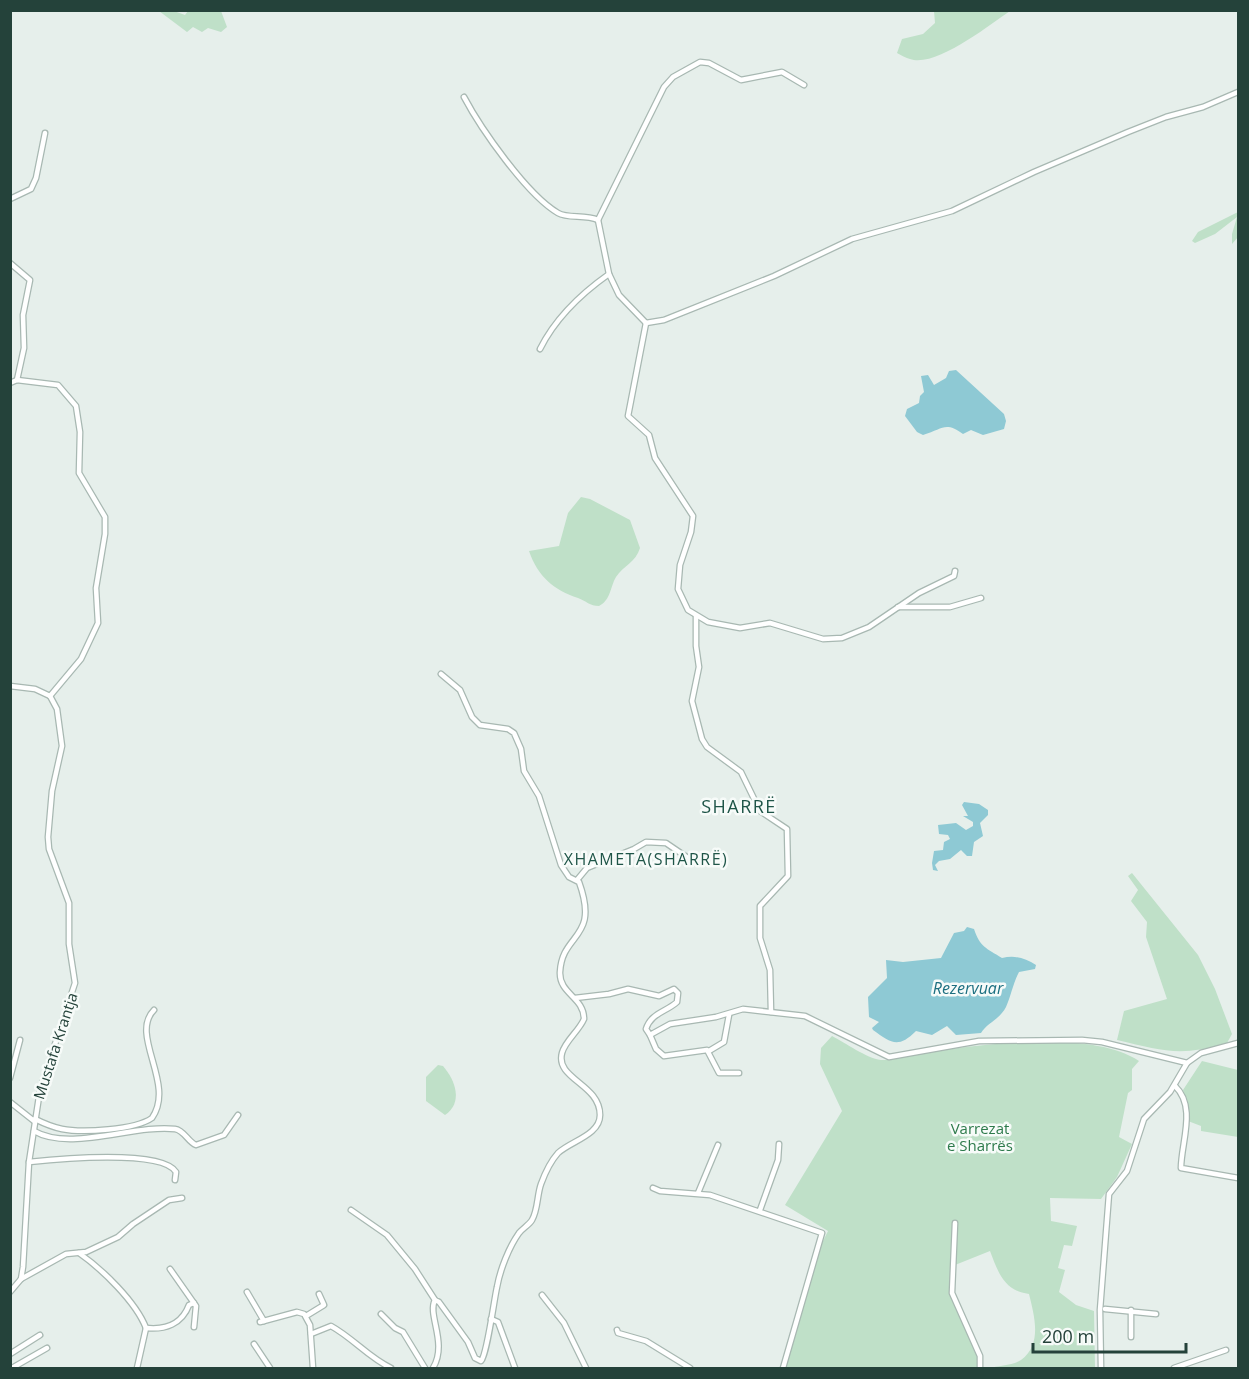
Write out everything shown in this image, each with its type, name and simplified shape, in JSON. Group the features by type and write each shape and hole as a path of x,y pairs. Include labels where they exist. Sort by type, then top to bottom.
{"street":[{"path":"646,323 619,295 609,274 598,220 664,87 673,77 700,62 709,63 741,80 782,72 804,85"},
{"path":"646,323 664,320 774,276 852,239 952,211 1063,159 1166,117 1203,107 1239,92"},
{"path":"464,97 491,141 544,202 564,215 582,214 598,220"},
{"path":"10,199 31,189 36,178 45,134"},
{"path":"10,263 30,280 23,315 24,348 17,380"},
{"path":"540,349 549,332 589,288 609,274"},
{"path":"646,323 628,416 649,435 655,458 693,516 692,532 680,565 678,589 688,610 696,616 728,627 779,624 810,636 842,638 869,627 919,593 954,576 955,571"},
{"path":"10,383 17,380 58,385 76,406 80,432 80,473 105,517 105,545 99,563 96,588 98,623 81,659 50,696 35,689 10,686"},
{"path":"898,607 950,606 981,598"},
{"path":"696,616 699,668 692,700 702,739 707,747 741,772 760,811 783,824 789,835 788,876 760,906 759,938 770,970 771,1012"},
{"path":"351,1210 387,1235 415,1269 435,1300 440,1302 479,1362 486,1354 499,1278 519,1233 533,1219 547,1169 560,1151 594,1129 600,1120 599,1105 594,1095 569,1076 562,1066 562,1051 584,1019 582,1007 564,990 560,970 565,954 583,928 586,916 582,890 577,880 565,873 561,865 539,796 524,771 521,749 514,733 508,729 486,727 476,722 460,690 441,674"},
{"name":"Mustafa Krantja","path":"21,1279 29,1162 39,1090 75,983 69,944 69,903 49,849 52,791 62,746 57,709 50,696"},
{"path":"577,880 587,868 646,842 666,843 691,860"},
{"path":"575,998 628,989 659,996 674,989 678,993 677,1002 652,1017 646,1029 658,1052 667,1057 694,1051 709,1051 724,1042 729,1015"},
{"path":"10,1102 34,1120 55,1127 77,1130 126,1127 152,1118 159,1102 158,1077 145,1027 147,1017 154,1010"},
{"path":"650,1035 670,1024 729,1015 739,1010 805,1016 888,1057 979,1041 1082,1040 1102,1042 1187,1063"},
{"path":"10,1078 20,1040"},
{"path":"1101,1368 1100,1310 1108,1197 1129,1166 1144,1119 1174,1086 1187,1063 1201,1053 1239,1043"},
{"path":"709,1051 719,1073 739,1073"},
{"path":"1174,1086 1182,1095 1186,1109 1181,1168 1239,1178"},
{"path":"34,1131 46,1136 69,1138 124,1134 144,1129 175,1129 196,1145 224,1135 238,1115"},
{"path":"760,1210 778,1160 779,1144"},
{"path":"698,1193 718,1145"},
{"path":"29,1162 68,1159 152,1160 173,1167 176,1173 175,1180"},
{"path":"652,1188 660,1191 698,1193 760,1210 822,1234 783,1368"},
{"path":"10,1292 21,1279 66,1254 78,1252 118,1237 169,1200 182,1198"},
{"path":"955,1223 952,1293 978,1353 980,1368"},
{"path":"78,1252 103,1270 140,1314 147,1328 137,1368"},
{"path":"170,1269 196,1306 194,1327"},
{"path":"247,1292 262,1322 297,1312 306,1316"},
{"path":"306,1316 324,1305 319,1294"},
{"path":"542,1295 564,1323 586,1368"},
{"path":"433,1368 439,1355 440,1341 432,1306 435,1300"},
{"path":"147,1328 168,1326 185,1314 189,1305 194,1303"},
{"path":"1105,1310 1131,1310 1156,1314"},
{"path":"1131,1310 1131,1337"},
{"path":"381,1314 395,1328 404,1332 425,1368"},
{"path":"306,1316 311,1334 313,1368"},
{"path":"491,1319 498,1322 515,1368"},
{"path":"311,1334 331,1326 364,1348 377,1361 391,1368"},
{"path":"617,1330 618,1333 646,1341 690,1368"},
{"path":"10,1354 40,1335"},
{"path":"254,1344 270,1368"},
{"path":"12,1368 47,1348"},
{"path":"1174,1368 1226,1350"}],"green space":[{"path":"934,10 1010,11 962,44 934,57 921,60 910,59 897,53 902,39 923,34 935,23"},
{"path":"159,11 174,11 185,15 188,11 221,11 227,27 221,32 208,28 202,32 193,27 187,32"},
{"path":"1238,212 1238,237 1232,244 1232,234 1237,217 1215,234 1195,243 1192,241 1198,232"},
{"path":"581,497 590,499 630,520 640,548 636,557 616,577 608,597 599,606 554,586 537,568 529,551 559,546 568,513"},
{"path":"1132,873 1198,955 1215,989 1232,1034 1227,1043 1197,1050 1172,1051 1117,1040 1124,1011 1167,999 1146,937 1147,922 1131,901 1138,890 1128,876"},
{"name":"Varrezat e Sharrës","path":"832,1036 881,1060 1005,1043 1065,1042 1118,1051 1139,1061 1132,1069 1132,1090 1128,1093 1119,1137 1132,1144 1117,1177 1101,1199 1050,1198 1051,1221 1077,1226 1072,1246 1064,1245 1058,1268 1065,1270 1059,1292 1076,1305 1094,1311 1095,1368 989,1368 1018,1362 1032,1346 1035,1329 1029,1294 1008,1285 999,1273 990,1251 955,1265 953,1228 949,1292 978,1359 978,1368 784,1368 821,1245 828,1231 785,1205 842,1111 820,1064 821,1048"},
{"path":"1202,1061 1238,1070 1238,1137 1201,1131 1201,1126 1188,1121 1183,1090"},
{"path":"438,1065 443,1066 448,1072 456,1092 454,1104 445,1115 426,1101 426,1077"}],"water":[{"path":"956,370 1004,414 1006,421 1004,429 983,435 971,430 963,434 948,427 923,435 917,432 905,416 907,409 919,403 920,396 924,392 921,376 928,375 934,385 946,378 949,371"},
{"path":"964,802 979,804 988,810 988,815 980,823 983,836 974,842 972,856 967,856 961,850 950,859 939,861 935,865 938,871 933,870 934,851 943,850 944,842 950,839 948,835 939,834 938,825 956,823 966,830 973,826 973,822 963,816 968,816 962,805"},
{"name":"Rezervuar","path":"967,927 974,929 984,947 1002,958 1020,958 1036,965 1035,969 1019,972 1006,1007 1000,1015 981,1033 956,1035 947,1026 932,1035 916,1031 904,1040 894,1042 873,1030 872,1028 879,1022 869,1017 868,997 887,978 886,960 903,962 941,958 954,933 964,931"}],"district":[{"name":"SHARRË","path":"739,807"},
{"name":"XHAMETA(SHARRË)","path":"646,859"}]}
